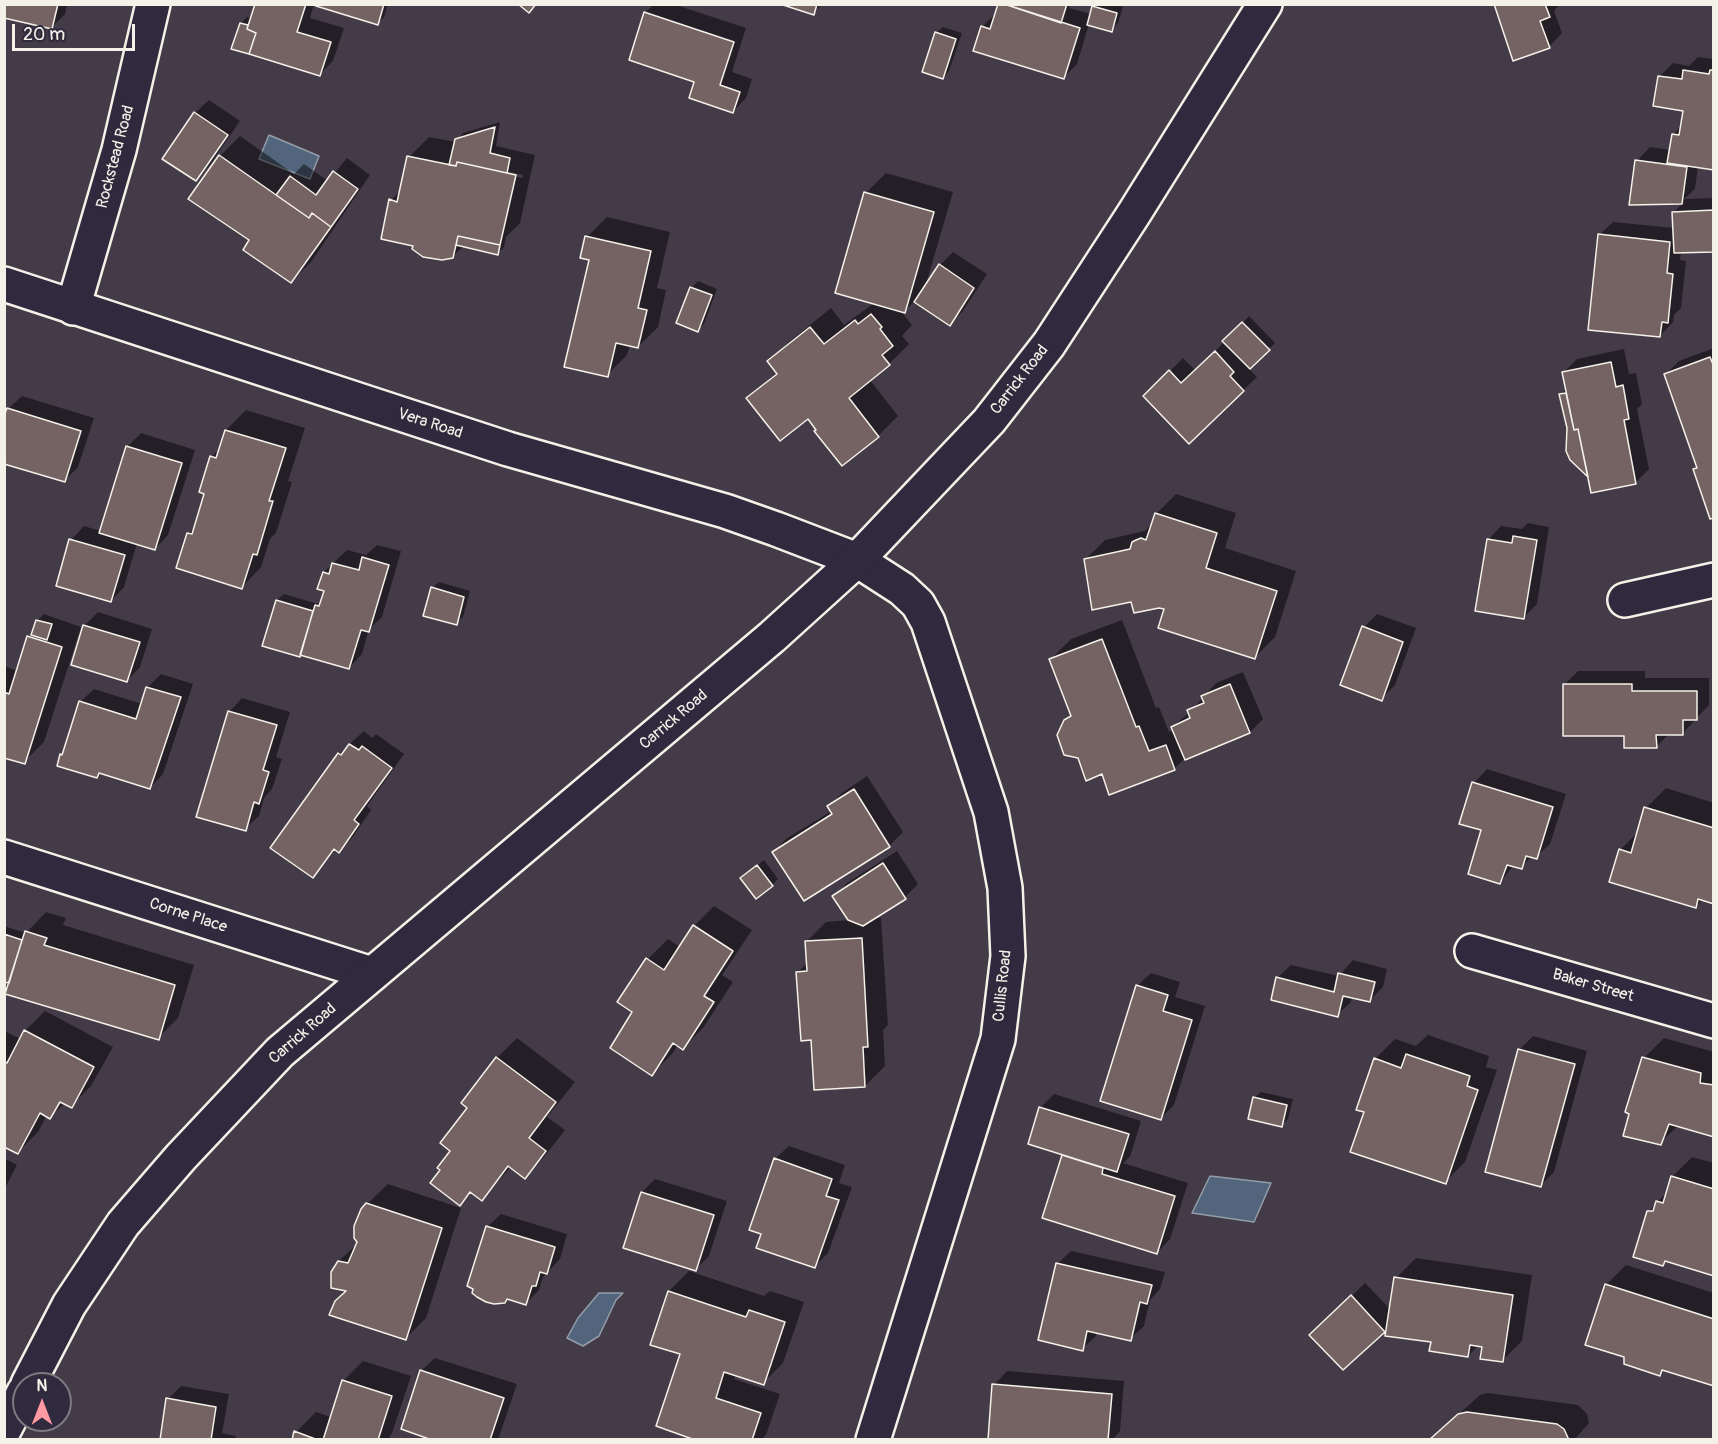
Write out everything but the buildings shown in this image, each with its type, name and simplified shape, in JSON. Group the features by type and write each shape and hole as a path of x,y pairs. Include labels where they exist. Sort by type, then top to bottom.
{"street":[{"name":"Rockstead Road","path":"73,308 119,150 153,4"},
{"name":"Carrick Road","path":"34,1372 69,1305 123,1224 181,1157 280,1052 772,637 856,560 989,421 1049,344 1265,4"},
{"name":"Vera Road","path":"4,284 508,449 725,511 830,548 856,560"},
{"name":"Cullis Road","path":"856,560 902,589 918,604 928,622 991,812 1005,888 1008,956 998,1039 873,1440"},
{"path":"1625,600 1713,580"},
{"name":"Corne Place","path":"4,857 372,974"},
{"name":"Baker Street","path":"1472,951 1713,1022"},
{"path":"4,1431 12,1415"}],"water":[{"path":"269,135 319,156 310,179 259,159"},
{"path":"1210,1176 1271,1183 1254,1222 1192,1213"},
{"path":"599,1293 623,1293 616,1300 599,1336 583,1346 567,1338 578,1318"}]}
